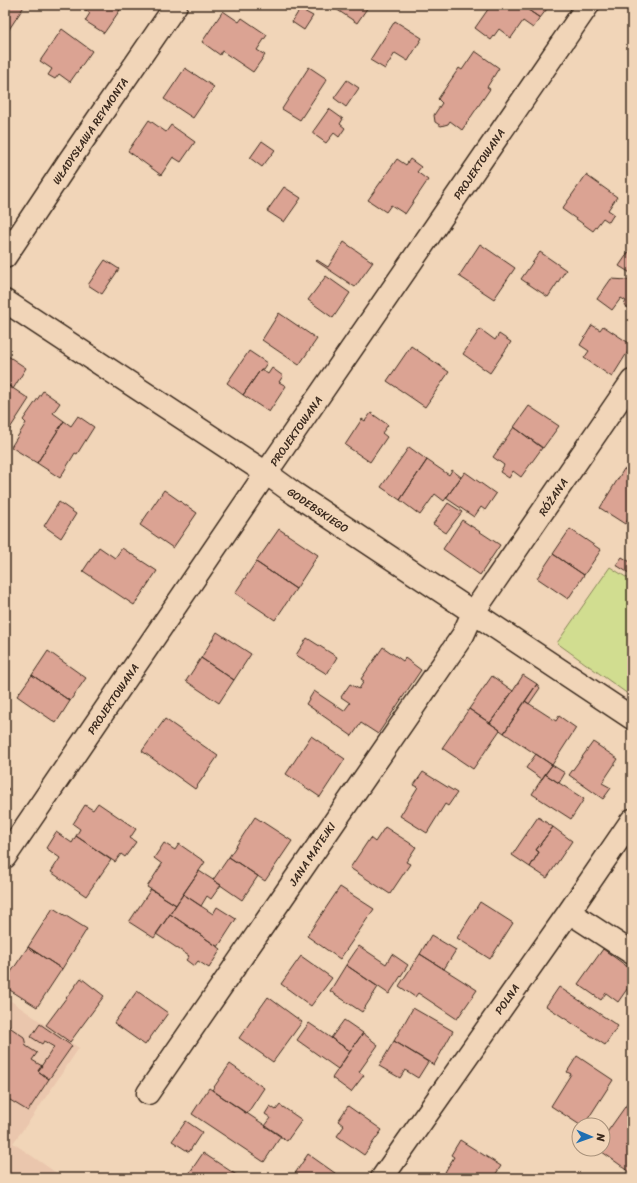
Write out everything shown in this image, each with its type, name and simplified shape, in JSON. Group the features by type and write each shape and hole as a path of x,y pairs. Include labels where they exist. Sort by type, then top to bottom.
{"street":[{"name":"WŁADYSŁAWA REYMONTA","path":"5,257 69,160 176,5"},
{"name":"PROJEKTOWANA","path":"5,857 266,473 588,5"},
{"name":"GODEBSKIEGO","path":"5,301 266,473 295,494 632,718"},
{"name":"RÓŻANA","path":"473,613 632,382"},
{"name":"JANA MATEJKI","path":"148,1093 463,634 473,613"},
{"name":"POLNA","path":"382,1178 632,820"},
{"path":"569,912 632,953"}],"shaded area":[{"path":"5,997 79,1048 13,1143 58,1174 55,1178 5,1178"}],"green space":[{"path":"610,567 632,581 632,697 557,643"}],"building":[{"path":"5,5 25,5 8,31 5,29"},
{"path":"78,5 112,5 120,10 104,33 85,21 90,13"},
{"path":"112,5 123,5 120,10"},
{"path":"330,5 365,5 368,7 357,23"},
{"path":"491,5 521,5 540,18 533,28 523,21 511,38 499,29 491,40 475,28"},
{"path":"521,5 550,5 540,18"},
{"path":"300,9 313,16 304,30 292,22"},
{"path":"223,11 239,22 242,18 267,35 257,50 265,55 253,72 222,51 220,55 202,42"},
{"path":"395,21 422,38 408,61 395,53 385,69 370,60"},
{"path":"62,29 92,51 70,82 59,74 55,79 48,75 52,69 40,61"},
{"path":"475,51 499,68 487,87 490,89 462,130 450,121 448,124 441,126 435,122 434,115 442,103 438,99 459,68 462,70"},
{"path":"309,67 327,79 300,120 282,109"},
{"path":"185,68 214,87 193,118 164,99"},
{"path":"347,80 359,88 346,107 334,98"},
{"path":"329,109 343,119 340,124 345,128 339,137 334,133 326,143 312,133"},
{"path":"149,120 166,132 171,125 195,142 181,162 173,157 161,175 128,151"},
{"path":"262,141 275,150 262,167 250,158"},
{"path":"397,159 406,165 410,159 421,167 417,172 428,180 405,214 391,205 386,212 368,200"},
{"path":"586,175 617,197 608,210 614,214 609,222 603,218 593,231 562,209"},
{"path":"284,187 301,198 284,222 267,211"},
{"path":"344,242 373,262 355,287 316,261 317,260 328,267"},
{"path":"480,244 515,268 494,299 459,276"},
{"path":"632,247 632,274 619,266"},
{"path":"540,252 566,270 548,297 521,279"},
{"path":"105,260 119,269 102,294 88,285"},
{"path":"632,274 632,310 624,305 626,301 621,298 612,310 597,299 611,279 628,280"},
{"path":"326,276 350,293 333,318 308,300"},
{"path":"279,313 317,339 299,365 262,340"},
{"path":"592,325 600,330 603,326 632,345 612,377 584,358 589,351 580,345"},
{"path":"480,329 495,340 499,334 511,342 490,373 463,354"},
{"path":"411,346 449,372 425,407 387,381"},
{"path":"249,351 267,363 243,395 227,383"},
{"path":"5,354 26,368 13,389 5,383"},
{"path":"272,368 283,376 279,382 286,386 269,412 243,395 261,369 268,374"},
{"path":"5,383 29,399 7,433 5,432"},
{"path":"43,391 60,403 53,413 64,421 37,463 11,447 26,423 23,420"},
{"path":"529,406 559,426 543,448 514,427"},
{"path":"371,413 388,425 382,433 387,437 370,462 345,445 362,419 365,421"},
{"path":"78,416 94,427 77,454 75,453 60,478 37,463 64,421 71,426"},
{"path":"514,427 542,448 521,477 513,471 509,478 500,472 504,465 493,457"},
{"path":"409,447 427,460 400,500 381,487"},
{"path":"427,460 449,475 452,470 461,477 444,501 435,494 420,515 400,500"},
{"path":"624,469 632,474 632,514 625,524 600,508"},
{"path":"465,472 496,494 485,510 481,507 474,517 446,498"},
{"path":"164,490 197,513 173,548 140,525"},
{"path":"59,502 76,514 61,538 44,526"},
{"path":"448,503 462,512 446,533 433,524"},
{"path":"462,520 500,545 480,575 443,549"},
{"path":"279,529 318,555 296,589 256,562"},
{"path":"570,529 601,550 584,575 553,554"},
{"path":"99,547 115,558 122,548 157,571 134,605 83,571"},
{"path":"553,554 584,575 568,599 537,578"},
{"path":"622,557 632,563 632,575 616,565"},
{"path":"256,562 296,589 275,620 235,593"},
{"path":"217,632 251,654 234,680 201,658"},
{"path":"307,638 337,657 327,674 296,655"},
{"path":"383,647 403,661 405,658 421,670 378,734 361,723 352,736 306,704 314,691 344,711 350,703 341,697 350,684 359,689 364,681 361,679"},
{"path":"48,651 86,678 70,701 32,675"},
{"path":"201,658 234,680 219,703 186,681"},
{"path":"32,675 70,701 56,723 17,696"},
{"path":"523,675 537,684 504,733 490,723"},
{"path":"492,676 513,691 490,723 469,709"},
{"path":"537,684 540,688 529,704 525,701"},
{"path":"525,701 556,721 559,716 576,728 552,765 504,733"},
{"path":"469,709 500,730 473,769 442,748"},
{"path":"165,719 218,756 195,789 142,751"},
{"path":"311,736 345,759 320,797 286,774"},
{"path":"593,742 618,759 602,783 611,788 603,799 569,775"},
{"path":"536,754 552,765 542,779 526,768"},
{"path":"552,765 565,773 559,783 545,774"},
{"path":"423,772 457,793 448,806 445,804 427,833 400,816 418,787 414,785"},
{"path":"545,774 584,799 571,819 532,794"},
{"path":"5,786 9,789 5,794"},
{"path":"98,803 136,829 130,838 136,842 125,857 121,854 115,862 76,836 80,829 73,824 85,805 93,810"},
{"path":"255,817 292,841 265,881 229,857"},
{"path":"538,817 553,827 536,850 539,852 530,867 512,855"},
{"path":"385,827 416,847 406,862 410,864 390,894 350,868 370,838 375,842"},
{"path":"553,827 572,841 547,878 530,867 539,852 536,850"},
{"path":"56,832 72,843 76,836 111,860 86,896 51,872 60,858 46,848"},
{"path":"164,843 175,850 179,844 205,862 176,905 147,887 162,864 154,858"},
{"path":"229,857 258,876 242,900 213,880"},
{"path":"199,871 221,885 211,899 207,896 201,906 183,894"},
{"path":"340,887 374,909 340,959 307,936"},
{"path":"151,889 176,905 154,938 129,922"},
{"path":"183,894 213,914 217,907 236,919 218,947 170,914"},
{"path":"480,902 513,923 490,959 457,938"},
{"path":"53,908 87,929 62,969 28,947"},
{"path":"170,914 221,949 209,968 198,961 194,966 186,960 189,956 156,934"},
{"path":"431,935 456,950 444,969 420,954"},
{"path":"359,946 386,964 392,954 408,965 389,994 346,965"},
{"path":"28,947 62,969 37,1007 5,987 5,981"},
{"path":"603,949 632,970 632,982 618,1002 606,993 601,1000 578,984"},
{"path":"420,954 477,990 457,1019 418,993 415,997 399,986"},
{"path":"301,956 332,978 311,1006 281,984"},
{"path":"346,965 378,987 362,1012 330,991"},
{"path":"81,978 104,996 70,1042 46,1025"},
{"path":"559,987 618,1026 605,1045 546,1006"},
{"path":"137,991 168,1013 145,1045 114,1023"},
{"path":"268,997 302,1022 273,1062 239,1038"},
{"path":"413,1008 453,1031 434,1065 394,1041"},
{"path":"344,1020 363,1033 350,1051 331,1038"},
{"path":"309,1023 350,1051 338,1069 297,1040"},
{"path":"5,1024 24,1037 26,1046 37,1053 32,1060 42,1066 38,1071 49,1079 28,1111 5,1097"},
{"path":"40,1024 72,1046 49,1079 38,1071 54,1047 44,1041 42,1044 31,1037"},
{"path":"363,1033 378,1045 359,1072 364,1075 351,1092 332,1078"},
{"path":"394,1041 428,1062 418,1078 405,1070 400,1078 379,1066"},
{"path":"577,1056 613,1080 589,1117 571,1117 571,1119 551,1106 571,1074 567,1072"},
{"path":"230,1064 264,1088 247,1114 212,1090"},
{"path":"209,1088 281,1136 264,1162 192,1114"},
{"path":"632,1097 632,1169 630,1172 609,1157 611,1157 611,1127"},
{"path":"280,1105 302,1120 287,1141 265,1126 271,1118 265,1114 270,1106 276,1110"},
{"path":"348,1106 382,1130 364,1155 337,1136 344,1126 338,1121"},
{"path":"186,1121 202,1132 189,1152 172,1141"},
{"path":"460,1140 501,1166 493,1178 453,1178 445,1172 454,1157 451,1155"},
{"path":"203,1153 241,1178 186,1178"},
{"path":"308,1154 342,1178 292,1178"}]}
